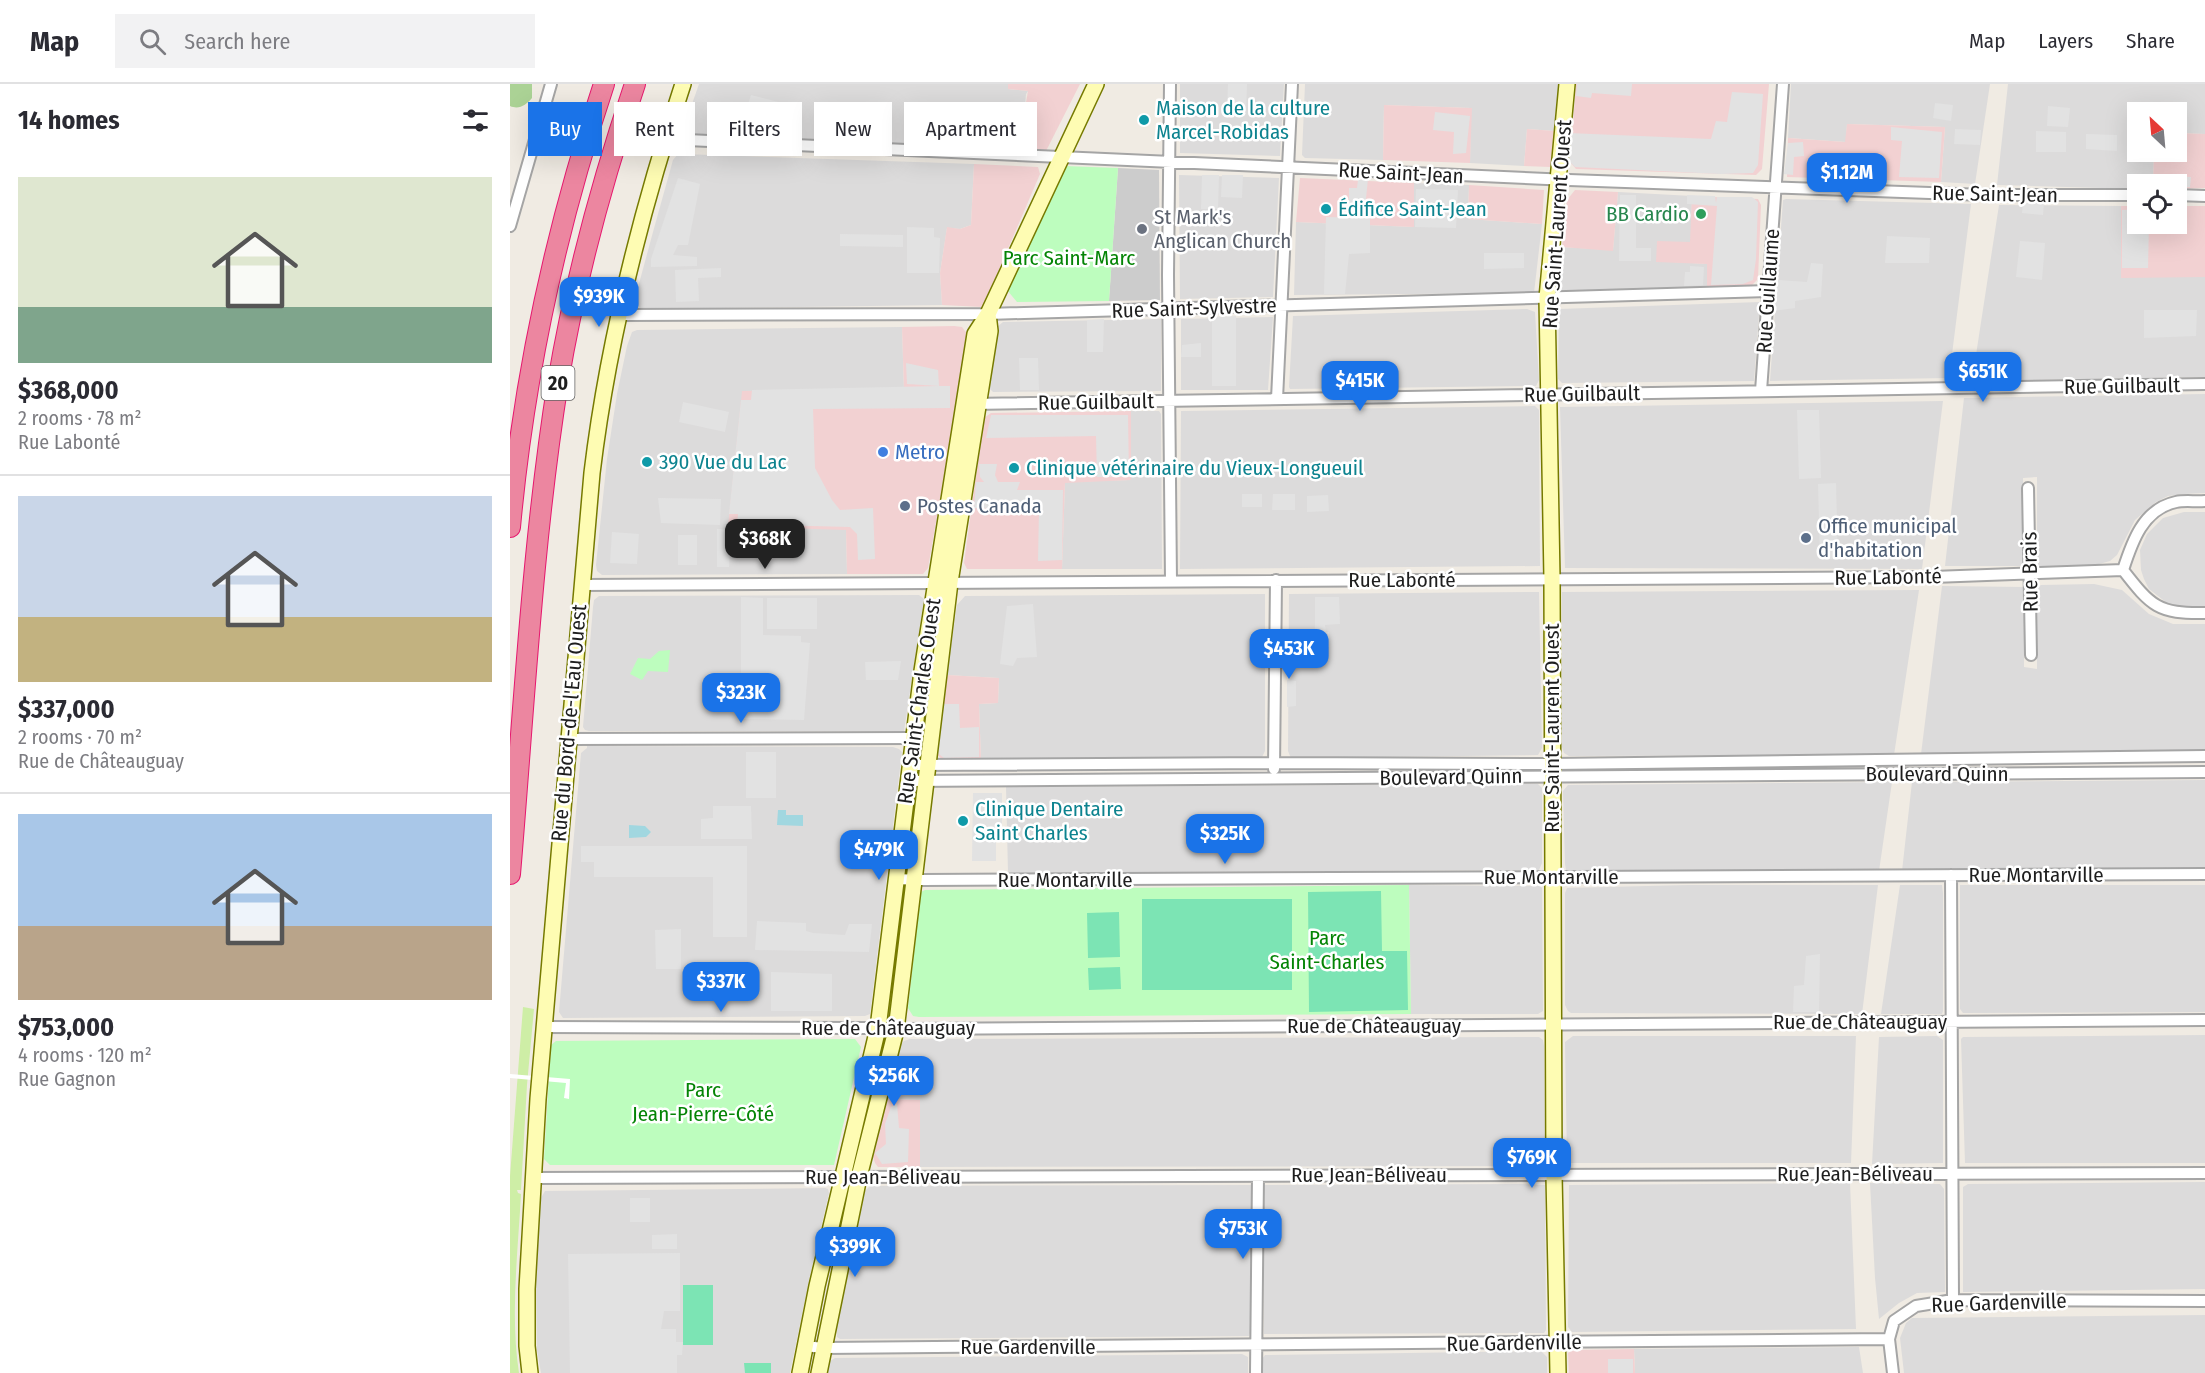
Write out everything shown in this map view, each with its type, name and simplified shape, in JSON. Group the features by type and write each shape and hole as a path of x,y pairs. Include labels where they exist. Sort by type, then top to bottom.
{"highway":[{"name":"20","path":"510,526 522,421 547,288 579,164 604,84"},
{"name":"20","path":"510,874 539,529 559,380 591,231 606,174 635,84"}],"street":[{"path":"510,226 551,84"},
{"name":"Rue du Bord-de-l'Eau Ouest","path":"677,102 683,84"},
{"name":"Rue Saint-Charles Ouest","path":"819,1373 859,1177 896,1030 927,765 962,404 975,334 988,314 1096,84"},
{"path":"1169,84 1168,309 1171,581"},
{"path":"1276,399 1292,84"},
{"name":"Rue Saint-Laurent Ouest","path":"1558,1373 1554,1175 1552,579 1548,297 1567,84"},
{"name":"Rue Guillaume","path":"1761,391 1783,84"},
{"name":"Rue Saint-Jean","path":"695,140 1558,180 1985,195 2127,195"},
{"name":"Rue du Bord-de-l'Eau Ouest","path":"530,1373 527,1346 527,1300 533,1178 580,585 596,442 619,315 637,238 660,156"},
{"path":"2187,195 2205,196"},
{"name":"Rue Saint-Sylvestre","path":"619,315 988,314 1768,291"},
{"name":"Rue Saint-Charles Ouest","path":"800,1373 842,1177 878,1028 913,738 980,404 990,331 988,314"},
{"name":"Rue Guilbault","path":"962,404 2205,384"},
{"name":"Rue Brais","path":"2028,488 2031,655"},
{"path":"2205,501 2177,502 2159,509 2142,525 2132,540 2123,570 2143,596 2161,609 2180,614 2205,614"},
{"name":"Rue Labonté","path":"580,585 1933,577 2123,570"},
{"path":"1274,779 1276,580"},
{"path":"568,739 913,738"},
{"path":"2175,756 2175,772"},
{"name":"Boulevard Quinn","path":"909,773 925,781 1274,779 1553,770 2205,756"},
{"name":"Boulevard Quinn","path":"909,773 927,765 1274,763 1553,770 2205,772"},
{"name":"Rue Montarville","path":"896,879 2205,874"},
{"path":"1951,875 1953,1300"},
{"name":"Rue de Châteauguay","path":"544,1028 878,1028 896,1030 2205,1020"},
{"name":"Rue Jean-Béliveau","path":"533,1178 2205,1173"},
{"path":"1256,1373 1258,1176"},
{"name":"Rue Gardenville","path":"804,1346 824,1348 1889,1339 1894,1321 1916,1306 1953,1300 2205,1301"},
{"path":"1889,1339 1893,1373"}],"shaded area":[{"path":"699,84 1008,84 1008,89 1028,91 1025,102 904,102 904,145 892,144 892,102 814,102 814,141 802,140 802,102 707,102 707,136 695,135 695,102 693,102"},
{"path":"1008,84 1080,84 1046,151 1037,151 1037,102 1026,102 1028,91 1008,89"},
{"path":"1180,84 1284,84 1280,156 1180,153"},
{"path":"1228,84 1247,84 1246,114 1227,113"},
{"path":"1305,84 1559,84 1555,131 1527,129 1524,166 1470,163 1471,108 1384,105 1383,160 1305,158 1302,155"},
{"path":"1576,84 1769,84 1762,169 1756,175 1576,169 1570,162"},
{"path":"1577,84 1632,84 1631,96 1592,93 1591,98 1576,96"},
{"path":"1791,84 1990,84 1975,184 1941,182 1945,127 1847,124 1846,142 1788,138"},
{"path":"2008,84 2205,84 2205,134 2187,133 2187,102 2127,102 2127,162 2154,162 2153,174 2127,174 2127,189 1997,185"},
{"path":"1732,92 1763,94 1758,165 1753,173 1721,174 1575,167 1567,159 1568,133 1711,139 1716,121 1727,122"},
{"path":"751,95 778,102 749,102"},
{"path":"1935,103 1953,105 1951,121 1933,118"},
{"path":"1384,105 1472,108 1470,163 1383,160"},
{"path":"2048,106 2070,108 2068,127 2047,126"},
{"path":"1435,112 1470,116 1466,153 1453,154 1454,132 1433,130"},
{"path":"1847,124 1945,127 1941,182 1787,177 1788,138 1845,142"},
{"path":"1891,127 1942,132 1939,178 1899,177 1902,141 1891,140"},
{"path":"1527,129 1555,131 1550,167 1524,166"},
{"path":"1955,129 1981,130 1980,145 1954,144"},
{"path":"2036,131 2066,132 2066,152 2036,152"},
{"path":"2187,133 2205,134 2205,188 2187,189 2187,174 2153,174 2154,162 2187,162"},
{"path":"2086,134 2117,135 2117,151 2086,149"},
{"path":"1803,142 1804,156 1794,157 1793,175 1784,174 1788,143"},
{"path":"695,154 974,164 971,225 960,229 947,228 940,273 942,305 643,309 639,307 636,302 637,291 673,160 676,156"},
{"path":"974,164 1038,167 1040,174 983,307 942,305 940,273 947,227 960,229 971,225"},
{"path":"1118,168 1159,170 1160,300 1109,301"},
{"path":"1179,175 1279,178 1273,297 1180,299"},
{"path":"1202,175 1219,175 1218,209 1201,209"},
{"path":"1222,175 1243,175 1242,198 1221,197"},
{"path":"2187,177 2191,177 2190,187 2187,187"},
{"path":"678,178 700,184 688,245 678,245 673,255 697,257 697,266 651,267 651,259"},
{"path":"1300,178 1414,183 1414,227 1296,222"},
{"path":"1368,179 1365,208 1349,208 1349,188 1357,188 1358,180"},
{"path":"1414,183 1469,185 1468,219 1542,224 1534,293 1294,295 1296,222 1414,227"},
{"path":"1469,185 1544,190 1542,224 1468,219"},
{"path":"1416,189 1458,190 1456,228 1415,227"},
{"path":"1575,190 1618,192 1613,251 1562,247 1567,200"},
{"path":"1618,192 1692,196 1691,243 1656,261 1708,264 1707,288 1562,293 1559,291 1562,247 1613,250"},
{"path":"1620,195 1636,195 1636,248 1651,248 1651,261 1619,261"},
{"path":"1687,195 1715,196 1716,203 1717,197 1752,197 1758,202 1753,280 1743,284 1711,285 1717,206 1687,204"},
{"path":"1692,196 1758,199 1761,205 1758,279 1752,285 1707,288 1707,264 1656,262 1657,241 1690,242"},
{"path":"1783,200 1971,204 1949,378 1770,381"},
{"path":"2023,203 2044,203 2043,215 2022,213"},
{"path":"1999,205 2121,206 2121,277 2205,277 2205,377 1972,381"},
{"path":"2121,206 2127,206 2127,234 2187,234 2187,206 2205,206 2205,277 2121,278"},
{"path":"2122,210 2127,210 2127,234 2149,234 2148,268 2122,268"},
{"path":"1326,217 1370,218 1370,253 1349,254 1345,294 1324,294"},
{"path":"907,227 934,228 934,237 940,238 939,273 907,273"},
{"path":"840,234 903,235 903,247 840,246"},
{"path":"1887,236 1930,238 1929,263 1885,263"},
{"path":"2020,241 2045,243 2042,280 2016,277"},
{"path":"1484,253 1524,253 1524,268 1484,269"},
{"path":"1811,263 1823,264 1821,297 1795,301 1795,308 1773,311 1777,280 1807,282"},
{"path":"1690,266 1704,267 1703,285 1684,286 1685,272 1690,272"},
{"path":"721,268 721,277 698,278 699,301 676,302 675,270"},
{"path":"1760,302 1754,381 1562,383 1558,379 1559,309"},
{"path":"1527,309 1535,312 1539,380 1536,386 1290,389 1289,387 1293,316"},
{"path":"2144,310 2197,310 2196,336 2144,338"},
{"path":"1236,316 1236,386 1212,386 1212,317"},
{"path":"1273,317 1268,390 1181,390 1181,319"},
{"path":"1104,319 1103,352 1087,352 1087,320"},
{"path":"1161,319 1161,391 993,392 989,388 997,327 1003,322"},
{"path":"902,327 904,390 743,391 846,530 847,574 602,575 597,571 607,459 617,394 632,332 637,330"},
{"path":"902,327 962,327 968,335 928,568 923,574 847,574 846,530 728,526 742,391 904,390"},
{"path":"1201,343 1201,357 1181,357 1182,345"},
{"path":"1019,358 1038,358 1039,390 1020,390"},
{"path":"906,363 938,370 939,386 907,384"},
{"path":"950,386 950,408 813,409 815,468 840,510 873,508 875,559 858,560 857,534 850,527 737,524 738,514 729,514 741,400 751,400 752,390"},
{"path":"2205,394 2205,493 2168,496 2156,502 2135,520 2117,555 2110,561 2092,566 2037,566 2037,477 2023,478 2024,566 1945,566 1964,398"},
{"path":"1943,401 1922,569 1565,568 1560,407"},
{"path":"683,402 729,412 725,432 679,422"},
{"path":"1535,406 1539,410 1540,566 1180,569 1181,411"},
{"path":"1797,410 1819,410 1821,478 1799,479"},
{"path":"1131,411 1159,411 1161,414 1162,569 1062,569 1065,482 1131,480"},
{"path":"1131,411 1131,480 1065,483 1062,569 967,569 964,563 984,418 991,413"},
{"path":"991,415 1128,415 1129,477 1097,477 1096,436 986,438"},
{"path":"979,464 997,464 995,475 998,482 1020,482 1017,490 1063,490 1062,560 1038,561 1039,510 974,508 976,482 984,482 980,477"},
{"path":"1836,483 1838,559 1820,559 1818,484"},
{"path":"1242,494 1262,494 1262,507 1242,507"},
{"path":"1273,494 1295,494 1295,510 1272,510"},
{"path":"1328,495 1329,511 1307,512 1307,496"},
{"path":"658,498 721,499 720,525 661,523"},
{"path":"2184,512 2205,512 2205,606 2177,606 2167,603 2149,589 2141,570 2140,550 2147,534 2163,518"},
{"path":"717,529 763,530 763,546 730,546 729,567 717,567"},
{"path":"612,532 639,534 637,564 610,563"},
{"path":"678,535 697,535 697,565 678,565"},
{"path":"2094,584 2122,590 2149,614 2173,624 2205,624 2205,752 1921,754 1942,586 2024,587 2024,667 2037,669 2037,588 2041,585"},
{"path":"1919,590 1894,755 1569,756 1564,753 1562,747 1562,592"},
{"path":"1539,592 1542,748 1538,755 1292,758 1290,756 1288,751 1289,594"},
{"path":"1265,594 1265,751 1259,759 981,760 979,704 998,703 999,678 947,675 957,605 965,596"},
{"path":"919,595 924,599 904,731 589,731 583,727 593,607 594,600 599,596"},
{"path":"741,597 763,598 763,635 801,636 801,642 810,643 804,720 741,719"},
{"path":"1315,597 1339,597 1340,624 1325,625 1326,632 1329,632 1329,647 1315,646"},
{"path":"767,598 817,598 817,629 767,629"},
{"path":"1033,604 1037,657 1017,658 1013,666 1000,664 1007,606"},
{"path":"901,661 898,680 866,680 865,662"},
{"path":"947,675 999,678 998,703 979,704 981,760 942,759 936,754"},
{"path":"1287,680 1296,681 1296,706 1287,707"},
{"path":"941,704 959,704 960,728 979,727 979,757 944,758 935,751"},
{"path":"587,746 893,747 899,749 902,752 870,1014 865,1016 563,1018 559,1012 581,753"},
{"path":"746,752 776,752 776,798 746,798"},
{"path":"2205,780 2205,870 1902,871 1912,782"},
{"path":"1892,782 1879,871 1566,870 1563,791 1568,785"},
{"path":"1538,784 1542,788 1542,863 1539,870 1008,873 1006,787"},
{"path":"973,793 1002,793 1002,832 996,832 996,861 972,861"},
{"path":"713,806 751,806 752,839 701,839 701,819 713,818"},
{"path":"581,846 747,846 747,937 713,937 713,877 594,877 594,862 581,862"},
{"path":"1409,885 1540,886 1542,888 1543,1011 1538,1014 1411,1014"},
{"path":"1688,885 1878,885 1862,1014 1571,1013 1568,1011 1565,1005 1565,893 1567,888"},
{"path":"1900,885 1942,885 1942,1014 1881,1014"},
{"path":"1960,885 2205,885 2205,1012 1963,1013 1960,1009"},
{"path":"757,921 806,923 806,931 845,935 849,924 872,924 869,952 755,950"},
{"path":"681,929 681,969 656,969 655,930"},
{"path":"1820,954 1819,1012 1793,1012 1794,986 1804,985 1806,956"},
{"path":"771,972 832,974 832,1011 771,1011"},
{"path":"2205,1035 2205,1163 1965,1163 1961,1039 1963,1037"},
{"path":"1573,1036 1856,1036 1851,1163 1569,1163 1567,1161 1565,1042"},
{"path":"1937,1036 1943,1040 1943,1163 1872,1164 1879,1037"},
{"path":"1539,1037 1543,1040 1544,1046 1545,1161 1540,1166 920,1167 920,1100 887,1099 898,1047 910,1039"},
{"path":"887,1099 920,1100 920,1167 878,1167 875,1163 873,1157"},
{"path":"897,1104 899,1128 909,1129 908,1162 882,1164 875,1153 886,1144 885,1124 891,1107"},
{"path":"2205,1182 2205,1289 1963,1292 1963,1187 1968,1184"},
{"path":"1850,1183 1856,1329 1572,1332 1568,1327 1569,1185"},
{"path":"1870,1183 1940,1184 1944,1189 1945,1292 1917,1293 1899,1303 1879,1319 1875,1278"},
{"path":"1255,1185 1252,1326 1249,1336 840,1339 837,1337 836,1325 864,1192 870,1186"},
{"path":"1264,1185 1545,1185 1546,1330 1544,1333 1264,1334"},
{"path":"825,1188 829,1193 790,1373 541,1373 537,1350 536,1281 541,1198 545,1191"},
{"path":"630,1198 650,1198 650,1222 630,1222"},
{"path":"677,1234 677,1249 652,1249 652,1235"},
{"path":"680,1253 680,1311 664,1311 661,1329 676,1329 676,1342 683,1342 682,1355 677,1355 677,1373 570,1373 568,1254"},
{"path":"2205,1315 2205,1373 1904,1373 1900,1338 1906,1323 1912,1318"},
{"path":"1859,1347 1863,1373 1635,1373 1634,1349"},
{"path":"1634,1349 1635,1373 1569,1373 1568,1353 1572,1350"},
{"path":"1541,1351 1547,1357 1547,1373 1262,1373 1262,1359 1265,1355"},
{"path":"1242,1354 1248,1357 1248,1373 828,1373 830,1361 835,1358"},
{"path":"1608,1359 1633,1359 1633,1373 1608,1373"}],"green space":[{"path":"510,84 532,84 532,98 527,103 522,106 510,106"},
{"name":"Parc Saint-Marc","path":"1064,166 1118,168 1109,301 1017,302 1007,290"},
{"path":"670,650 668,672 648,671 642,680 630,674 638,658 650,659 659,651"},
{"name":"Parc Saint-Charles","path":"1409,885 1411,1014 919,1017 913,1016 908,1008 921,892 925,890"},
{"path":"1381,891 1382,951 1407,951 1408,1010 1309,1012 1308,892"},
{"path":"1142,899 1292,899 1292,990 1142,990"},
{"path":"1119,912 1120,957 1088,958 1087,913"},
{"path":"1120,967 1121,989 1089,990 1088,968"},
{"path":"523,1007 534,1009 521,1190 517,1190 521,1194 515,1306 519,1373 510,1373 510,1176"},
{"name":"Parc Jean-Pierre-Côté","path":"855,1039 861,1047 834,1165 550,1165 544,1159 551,1045 556,1041"},
{"path":"683,1285 713,1285 713,1345 683,1345"},
{"path":"744,1363 771,1363 771,1373 745,1373"}],"water":[{"path":"778,810 786,810 786,815 803,815 803,826 777,825"},
{"path":"629,825 645,826 651,832 646,837 629,838"}],"pier":[{"path":"510,1074 570,1079 569,1099 564,1098 566,1083 510,1078"}],"place":[{"name":"Maison de la culture Marcel-Robidas","path":"1144,120"},
{"name":"Édifice Saint-Jean","path":"1326,209"},
{"name":"BB Cardio","path":"1701,214"},
{"name":"St Mark's Anglican Church","path":"1142,229"},
{"name":"Metro","path":"883,452"},
{"name":"390 Vue du Lac","path":"647,462"},
{"name":"Clinique vétérinaire du Vieux-Longueuil","path":"1014,468"},
{"name":"Postes Canada","path":"905,506"},
{"name":"Office municipal d'habitation","path":"1806,538"},
{"name":"Clinique Dentaire Saint Charles","path":"963,821"}]}
